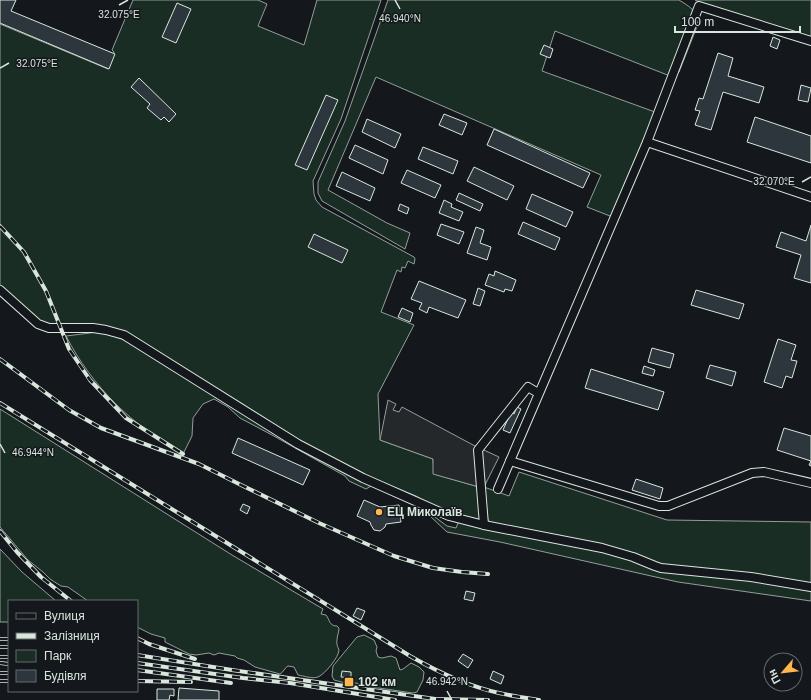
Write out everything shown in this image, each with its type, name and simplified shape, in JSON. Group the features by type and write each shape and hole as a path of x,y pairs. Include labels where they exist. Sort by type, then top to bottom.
{"street":[{"path":"498,489 538,393 648,142 699,6 811,41"},
{"path":"648,142 811,197"},
{"path":"0,290 38,324 49,328 93,328 124,335 298,444 363,478 449,516 484,525 602,548 633,557 661,568 751,577 811,587"},
{"path":"484,525 478,450 528,387 538,393"},
{"path":"510,461 660,506 668,506 758,472 764,472 811,483"}],"green space":[{"path":"133,0 258,0 267,4 258,26 304,45 317,0 381,0 341,119 313,181 314,194 316,200 322,207 414,257 414,264 408,261 405,268 402,267 401,272 397,270 381,312 414,325 378,394 380,440 433,459 434,474 479,487 481,520 449,514 416,496 365,475 299,442 124,333 50,328 0,291 0,24 108,69 114,52 112,50"},
{"path":"388,0 679,0 692,9 696,15 698,24 679,72 676,75 670,76 555,31 542,71 655,112 613,215 610,216 587,207 601,175 376,77 328,190 387,223 410,233 405,249 322,201 318,193 318,182 345,121"},
{"path":"695,0 811,0 811,38 701,3"},
{"path":"98,332 122,339 207,389 297,445 364,480 415,500 426,506 427,509 425,511 415,503 371,486 366,489 349,481 345,476 240,418 228,407 214,399 203,404 193,418 192,436 183,454 147,431 101,389 88,372 66,336"},
{"path":"0,409 232,555 323,609 321,614 326,615 332,625 339,628 337,645 339,650 337,657 321,675 316,678 311,678 298,675 294,667 288,666 280,674 255,667 235,656 219,653 214,655 209,653 196,655 189,654 165,642 165,638 151,634 138,628 138,600 87,600 68,587 61,586 50,579 28,560 0,527"},
{"path":"519,472 667,520 811,522 811,584 662,566 490,523 488,521 484,487 509,496"},
{"path":"431,514 447,526 456,528 460,522 589,548 632,559 811,589 811,601 678,582 500,542 447,532 430,516"},
{"path":"0,549 22,572 55,600 8,600 8,622 0,622"},
{"path":"364,635 374,640 377,647 376,651 378,657 382,658 391,656 396,658 400,670 411,663 419,667 424,672 423,680 417,692 413,693 365,686 356,683 349,684 334,680 332,676 333,666 357,637"}],"shaded area":[{"path":"388,400 396,404 393,410 399,412 402,407 475,446 499,457 484,487 479,487 433,474 433,459 380,440"}],"building":[{"path":"0,0 16,0 11,11 115,54 109,69 0,23"},
{"path":"177,3 191,9 176,43 162,37"},
{"path":"773,37 780,40 777,49 770,46"},
{"path":"544,45 553,49 550,58 540,54"},
{"path":"718,53 733,58 728,76 764,87 759,103 723,92 711,130 695,125 700,111 695,110 699,98 703,99"},
{"path":"139,78 176,114 169,122 164,117 161,120 147,108 150,104 131,87"},
{"path":"801,85 811,88 808,102 798,100"},
{"path":"326,95 338,100 307,170 295,165"},
{"path":"444,114 467,123 462,135 439,125"},
{"path":"755,117 811,136 811,163 747,142"},
{"path":"367,119 401,134 395,148 362,132"},
{"path":"494,129 590,173 583,188 487,145"},
{"path":"355,145 388,160 383,174 349,158"},
{"path":"423,147 458,161 453,174 418,159"},
{"path":"474,167 514,186 507,200 467,181"},
{"path":"407,170 441,185 435,198 401,183"},
{"path":"342,172 375,188 370,201 336,186"},
{"path":"459,193 483,204 480,211 456,200"},
{"path":"532,194 573,212 566,227 526,209"},
{"path":"444,200 452,204 451,207 463,212 459,221 439,213"},
{"path":"400,204 409,208 407,214 398,210"},
{"path":"523,222 560,238 555,250 518,234"},
{"path":"441,224 464,232 459,244 437,235"},
{"path":"811,225 811,283 794,278 801,255 776,247 781,232 806,241"},
{"path":"476,227 484,230 480,243 491,247 487,260 467,253"},
{"path":"314,234 348,250 342,263 308,247"},
{"path":"495,271 516,280 512,291 505,289 504,292 485,285 489,274 494,276"},
{"path":"419,281 466,300 458,318 429,307 427,313 419,309 422,303 411,299"},
{"path":"478,288 485,291 480,306 473,304"},
{"path":"696,290 744,304 739,319 691,305"},
{"path":"402,308 413,313 410,322 398,317"},
{"path":"778,339 796,345 791,360 797,361 792,378 786,376 782,388 764,382"},
{"path":"652,348 674,354 670,368 648,362"},
{"path":"710,365 736,372 732,386 706,378"},
{"path":"644,366 655,370 653,376 642,373"},
{"path":"591,369 664,392 658,410 585,388"},
{"path":"517,407 521,409 510,433 503,430 511,412 514,414"},
{"path":"784,428 811,436 811,461 777,450"},
{"path":"238,438 310,470 303,485 232,453"},
{"path":"636,479 663,488 660,499 632,490"},
{"name":"ЕЦ Миколаїв","path":"364,500 380,507 399,505 401,522 386,524 380,531 374,530 370,522 357,516"},
{"path":"243,504 250,507 247,514 240,510"},
{"path":"466,591 475,593 473,601 464,599"},
{"path":"357,608 365,611 361,620 353,616"},
{"path":"463,654 473,660 468,668 458,661"},
{"path":"342,671 351,672 351,678 341,677"},
{"path":"493,671 504,676 501,684 490,679"},
{"path":"179,688 219,691 219,700 178,700"},
{"path":"157,689 174,689 174,696 170,695 169,700 157,700"}],"railway":[{"path":"0,226 24,252 46,291 69,349 90,380 126,418 183,454"},
{"path":"0,359 69,410 101,428 199,464 319,523 394,556 433,568 488,574"},
{"path":"0,403 410,656 442,673 476,687 539,700"},
{"path":"0,531 17,552 41,577 70,600"},
{"path":"138,638 149,644 195,659"},
{"path":"0,639 8,639"},
{"path":"0,647 8,647"},
{"path":"138,655 442,700"},
{"path":"0,657 8,657"},
{"path":"0,663 8,664"},
{"path":"138,663 290,683 395,700"},
{"path":"138,670 231,683"},
{"path":"0,673 8,673"},
{"path":"0,681 8,681"},
{"path":"138,681 191,682"},
{"path":"436,699 488,700"}],"place":[{"name":"ЕЦ Миколаїв","path":"379,512"},
{"name":"102 км","path":"349,682"}]}
